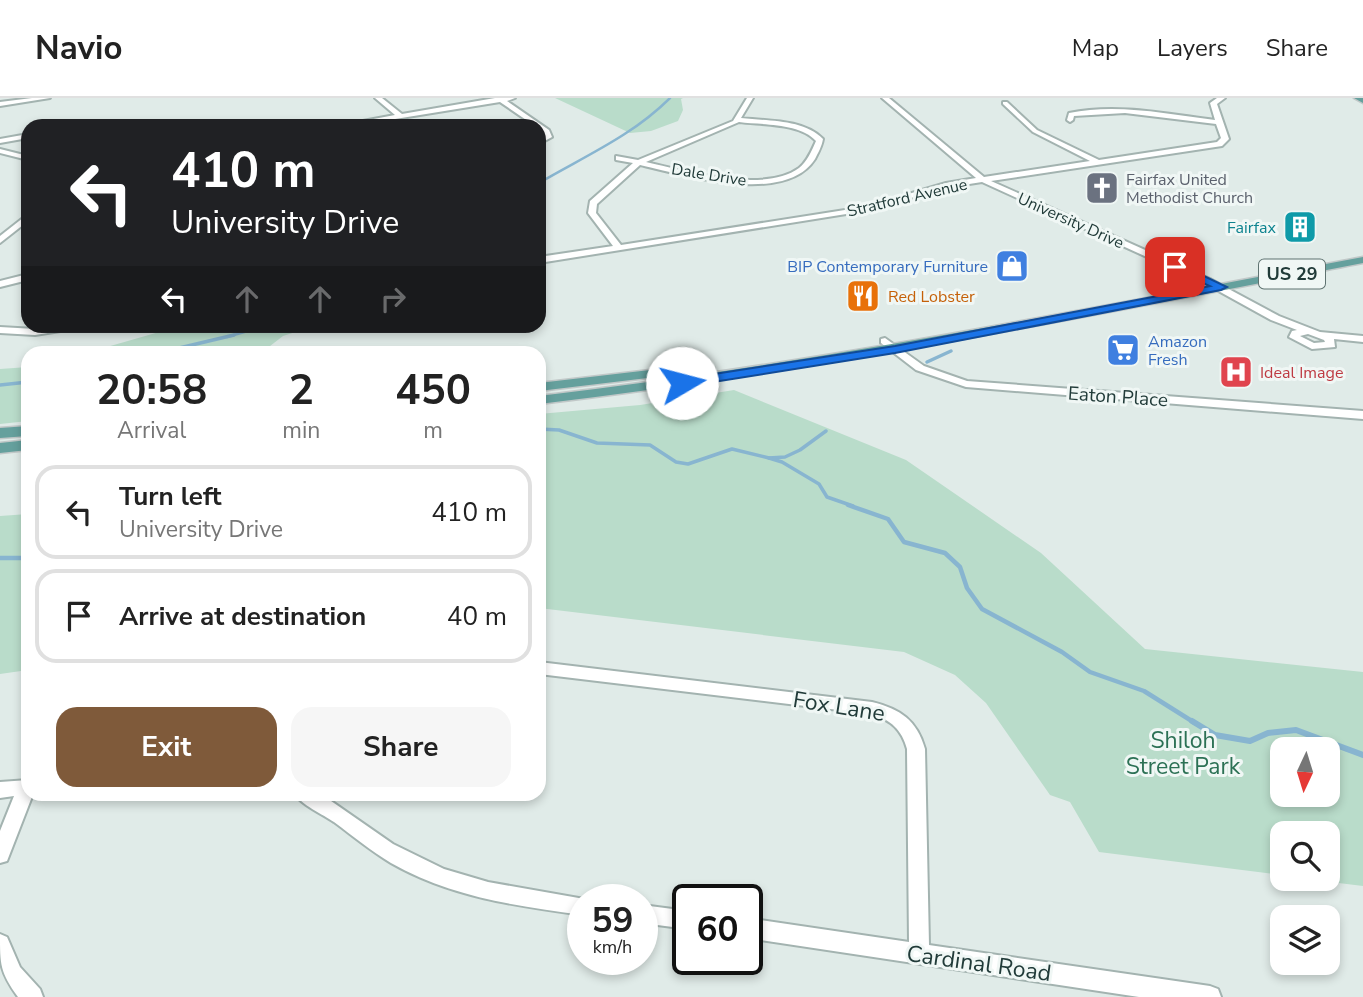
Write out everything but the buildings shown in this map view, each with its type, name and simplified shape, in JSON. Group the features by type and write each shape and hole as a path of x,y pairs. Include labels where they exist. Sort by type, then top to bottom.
{"main road":[{"path":"1359,98 1363,101"},
{"name":"US 29","path":"546,399 713,379 1363,251"},
{"name":"US 29","path":"546,386 890,345 1363,260"},
{"path":"0,433 21,432"},
{"path":"0,448 21,446"}],"street":[{"path":"0,104 47,98"},
{"path":"378,98 400,116"},
{"path":"382,119 512,98"},
{"path":"618,247 592,213 592,205 622,174 639,162 722,130 738,120 750,98"},
{"name":"University Drive","path":"885,98 983,180 1221,287 1275,318 1315,332 1361,339"},
{"name":"Stratford Avenue","path":"546,259 865,209 934,188 1219,144 1225,139 1213,103 1222,98"},
{"path":"499,99 530,119"},
{"path":"1005,103 1035,131 1099,163"},
{"path":"1070,120 1071,114 1077,112 1120,112 1219,122"},
{"name":"Dale Drive","path":"619,158 716,179 762,181 787,177 803,170 820,141 817,135 803,130 738,120"},
{"path":"0,141 21,137"},
{"path":"0,151 21,156"},
{"path":"0,240 21,223"},
{"path":"0,229 13,229"},
{"path":"0,284 21,279"},
{"name":"University Drive","path":"1275,318 1300,342 1312,346 1328,347 1332,343 1361,339"},
{"path":"0,330 21,331"},
{"name":"University Drive","path":"1294,335 1315,332 1332,343"},
{"name":"Eaton Place","path":"890,345 923,370 966,384 1363,415"},
{"name":"Fox Lane","path":"546,669 873,708 902,720 910,729 916,749 919,954"},
{"path":"0,790 21,788"},
{"path":"0,855 22,801"},
{"path":"316,801 414,866 477,889 567,903"},
{"name":"Cardinal Road","path":"763,931 1210,997"},
{"path":"0,944 13,974 32,997"}],"green space":[{"path":"555,98 683,98 683,110 678,121 651,131 630,133"},
{"path":"156,333 292,333 283,336 270,346 110,346"},
{"path":"21,368 21,422 0,424 0,369"},
{"name":"Shiloh Street Park","path":"734,390 906,460 1041,553 1145,649 1363,672 1363,886 1340,883 1340,821 1270,821 1270,873 1099,852 1070,802 1050,795 986,703 955,675 904,652 546,609 546,413 640,405"},
{"path":"21,514 21,671 0,674 0,516"}],"waterway":[{"path":"546,179 640,124 670,98"},
{"path":"233,335 241,333"},
{"path":"188,346 233,335"},
{"path":"227,337 233,335"},
{"path":"927,362 951,351"},
{"path":"0,385 21,383"},
{"path":"546,429 559,430 597,443 650,445 676,462 688,464 732,449 769,458"},
{"path":"769,458 785,457 800,450 826,431"},
{"path":"769,458 782,462 819,484 827,497 853,506"},
{"path":"848,505 888,519 904,542 945,553 960,567 967,588 982,609 1062,652 1090,672 1144,691 1195,723"},
{"path":"0,558 21,558"},
{"path":"1192,721 1215,735 1250,741 1268,733 1296,730 1363,755"}],"place":[{"name":"Fairfax United Methodist Church","path":"1102,188"},
{"name":"Fairfax","path":"1300,227"},
{"name":"BIP Contemporary Furniture","path":"1012,266"},
{"name":"Red Lobster","path":"863,296"},
{"name":"Amazon Fresh","path":"1123,350"},
{"name":"Ideal Image","path":"1236,372"}],"route":[{"path":"682,383 895,349 1221,287 1175,267"}]}
